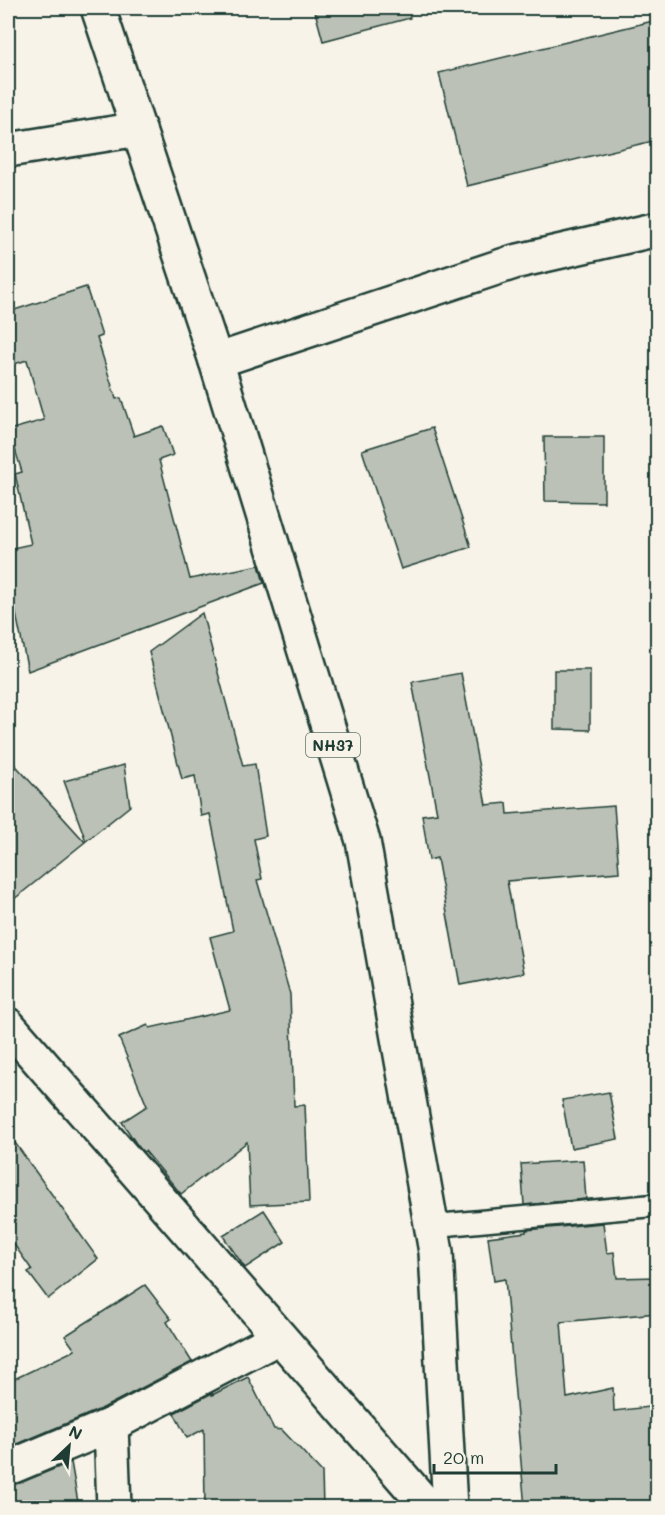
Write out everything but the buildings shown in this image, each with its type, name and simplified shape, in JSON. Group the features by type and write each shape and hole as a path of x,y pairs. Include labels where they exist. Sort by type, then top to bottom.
{"main road":[{"name":"NH37","path":"98,8 216,361 363,841 436,1252 450,1508"},
{"path":"8,150 139,129"},
{"path":"216,361 514,262 657,229"},
{"path":"8,1025 429,1508"},
{"path":"13,1466 111,1425 279,1337"},
{"path":"111,1425 114,1508"}],"lane":[{"path":"431,1226 657,1205"}]}
